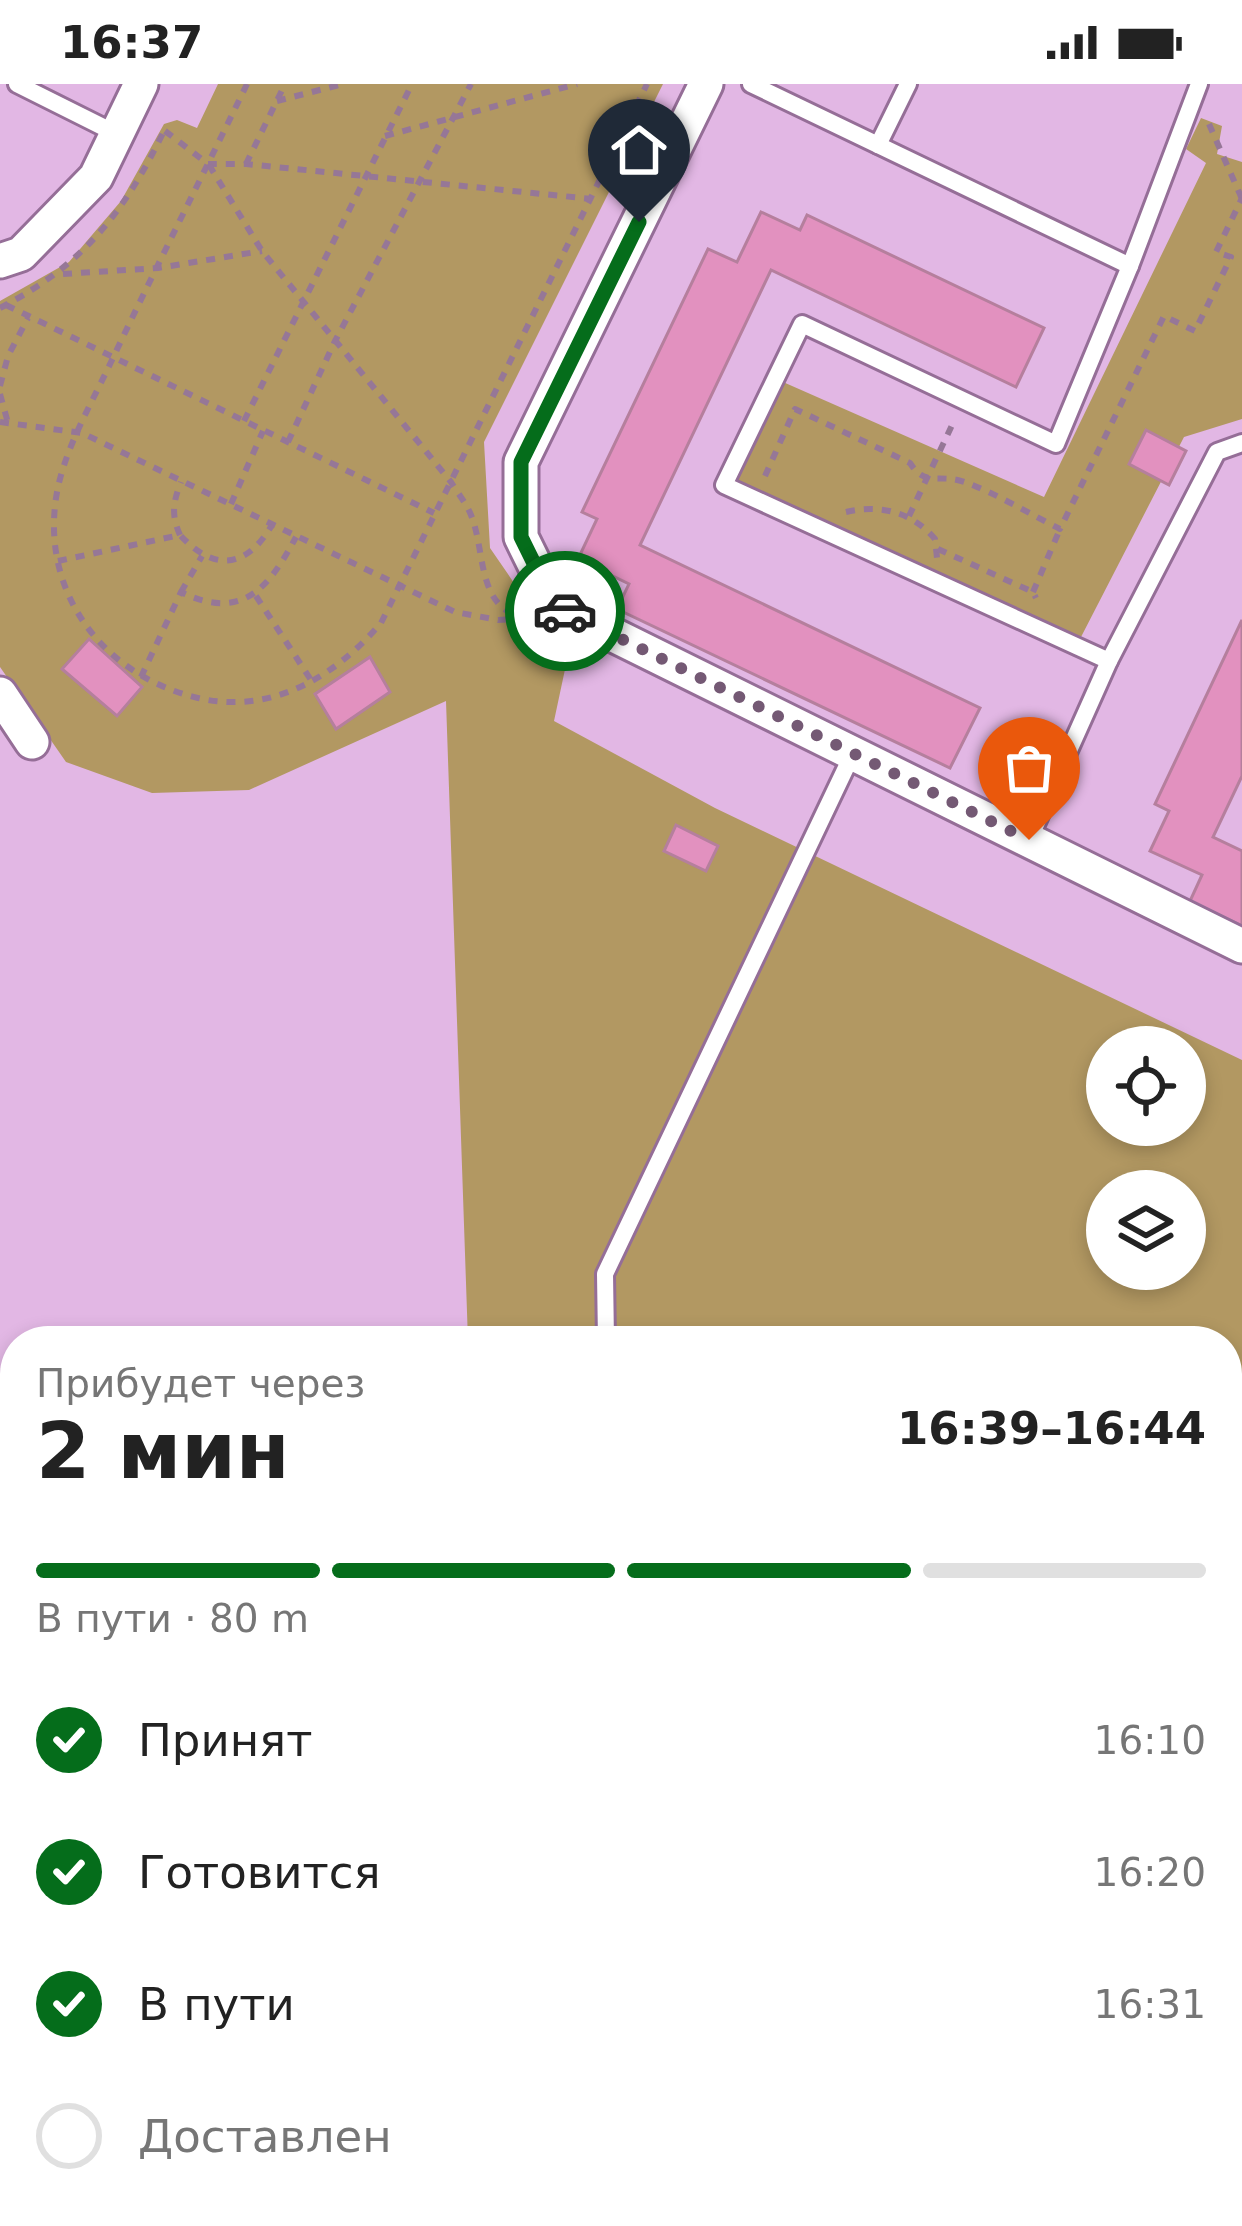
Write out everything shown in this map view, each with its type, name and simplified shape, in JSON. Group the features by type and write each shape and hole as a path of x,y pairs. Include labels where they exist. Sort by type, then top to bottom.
{"street":[{"path":"0,261 21,254 96,177 141,84"},
{"path":"706,84 521,462 521,537 555,606 1242,946"},
{"path":"0,694 32,742"}],"lane":[{"path":"17,84 117,134"},
{"path":"751,84 1130,266"},
{"path":"878,146 908,84"},
{"path":"1109,662 724,485 802,324 1056,444 1198,88"},
{"path":"1029,840 1109,662 1217,452 1242,443"},
{"path":"606,1326 605,1274 853,753"}],"path":[{"path":"247,84 78,432 55,505 58,561 75,613 114,658 141,677 173,693 207,700 278,696 313,683 353,656 381,623 647,84"},
{"path":"246,164 285,84"},
{"path":"277,100 343,84"},
{"path":"244,421 412,84"},
{"path":"288,442 335,341 471,84"},
{"path":"385,136 577,84"},
{"path":"1198,88 1242,199"},
{"path":"165,131 208,164 262,251 451,482"},
{"path":"208,164 593,199"},
{"path":"59,274 158,268 262,251"},
{"path":"6,305 435,513"},
{"path":"29,316 8,356 0,390 4,422 78,432 455,612 522,619"},
{"path":"909,516 965,401"},
{"path":"230,505 263,430"},
{"path":"182,481 174,499 173,519 179,535 202,556 219,562 243,557 260,545 272,525"},
{"path":"1033,592 1060,529"},
{"path":"58,561 179,535"},
{"path":"181,592 195,600 228,604 255,595 278,572 296,537"},
{"path":"141,677 202,556"},
{"path":"255,595 313,683"}],"shaded area":[{"path":"218,84 663,84 484,442 490,548 567,660 554,721 715,808 1171,1026 1086,1026 1086,1146 1206,1146 1206,1043 1242,1060 1242,1326 467,1326 446,701 249,790 152,793 66,762 0,667 0,301 69,262 121,201 164,124 177,120 197,128"},
{"path":"1201,118 1222,126 1217,154 1242,162 1242,419 1184,437 1081,637 735,483 783,382 1044,497 1206,163 1186,149"}],"building":[{"path":"761,212 800,230 807,215 1044,328 1016,387 771,270 640,545 980,708 950,768 617,609 629,584 578,559 597,519 582,512 708,249 737,262"},
{"path":"1146,430 1186,451 1169,485 1129,464"},
{"path":"1242,620 1242,776 1213,837 1242,851 1242,926 1190,901 1202,875 1150,851 1169,811 1155,804"},
{"path":"89,639 142,687 117,716 62,669"},
{"path":"370,657 390,692 336,729 315,694"},
{"path":"676,825 718,846 706,871 664,851"}],"way so far":[{"path":"565,611 1029,840"}],"route":[{"path":"565,611 555,606 521,537 521,462 639,222"}]}
